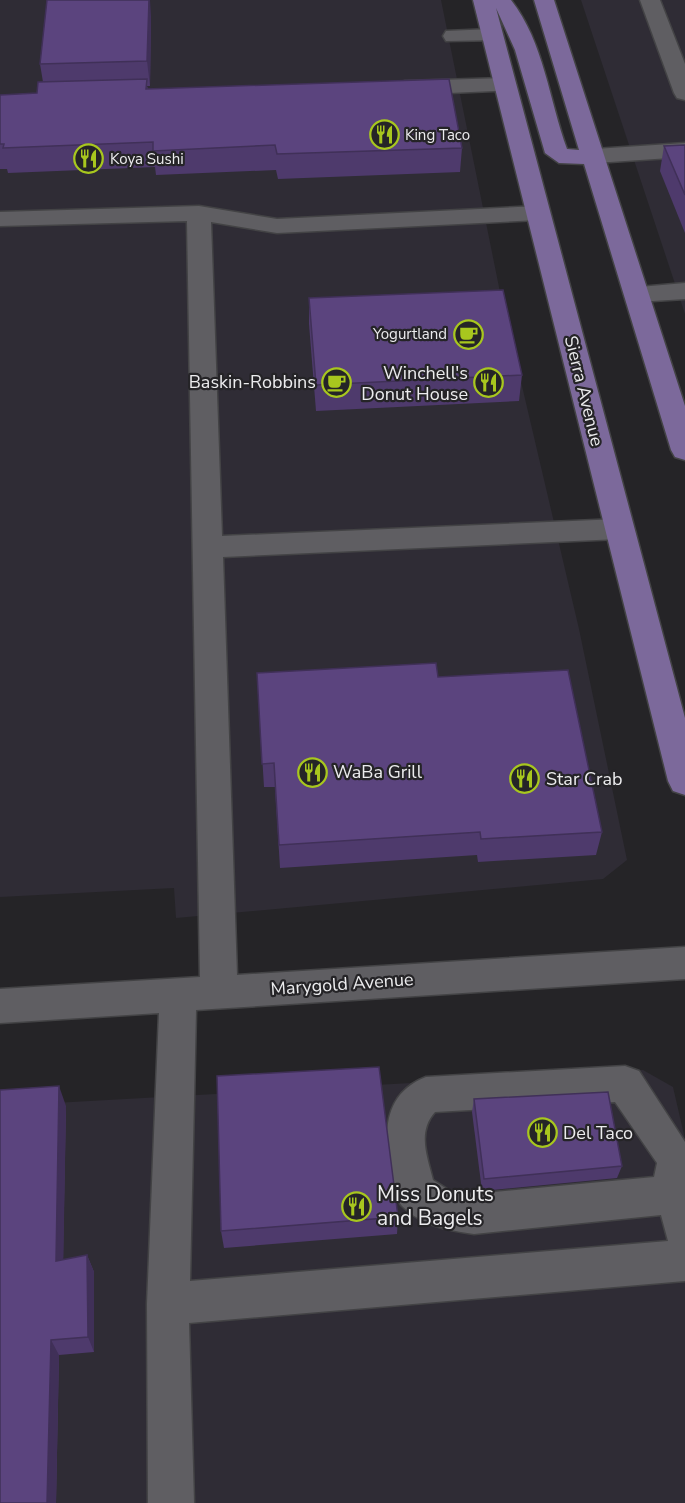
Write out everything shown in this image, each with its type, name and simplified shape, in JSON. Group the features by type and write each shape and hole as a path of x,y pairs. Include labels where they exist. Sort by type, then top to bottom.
{"main road":[{"name":"Sierra Avenue","path":"483,0 685,781"},
{"path":"500,0 516,20 546,126 557,153 567,158 594,156"},
{"path":"544,0 684,445"}],"street":[{"path":"650,0 685,93"},
{"path":"454,36 492,34"},
{"path":"384,88 505,84"},
{"path":"594,156 685,150"},
{"path":"199,213 219,992"},
{"path":"0,219 199,213 277,226 538,213"},
{"path":"637,294 685,291"},
{"path":"208,547 619,529"},
{"name":"Marygold Avenue","path":"0,1005 685,963"},
{"path":"171,1503 168,1304 178,994"},
{"path":"678,1194 474,1214 443,1210 415,1191 403,1127 413,1106 426,1095 625,1084 677,1148 678,1194 685,1233"},
{"path":"168,1304 685,1260"}],"shaded area":[{"path":"0,0 441,0 500,292 579,629 627,860 603,879 176,918 174,888 0,897"},
{"path":"581,0 685,0 685,314"},
{"path":"643,1070 673,1087 685,1139 685,1503 0,1503 0,1106"}],"building":[{"path":"47,0 149,0 147,61 40,64"},
{"path":"147,79 146,89 449,79 462,148 277,154 275,145 153,151 153,142 3,148 4,144 0,144 0,95 37,93 38,82"},
{"path":"685,145 685,195 664,146"},
{"path":"503,290 522,375 316,385 309,298"},
{"path":"436,663 438,677 568,670 602,832 481,839 480,832 279,845 274,763 262,764 257,673"},
{"path":"379,1067 398,1217 221,1231 217,1076"},
{"path":"59,1086 56,1261 87,1255 88,1337 51,1340 47,1503 0,1503 0,1090"},
{"name":"Del Taco","path":"608,1092 622,1166 484,1179 474,1099"}],"place":[{"name":"King Taco","path":"384,135"},
{"name":"Koya Sushi","path":"89,159"},
{"name":"Yogurtland","path":"468,334"},
{"name":"Baskin-Robbins","path":"337,382"},
{"name":"Winchell's Donut House","path":"489,383"},
{"name":"WaBa Grill","path":"312,772"},
{"name":"Star Crab","path":"525,779"},
{"name":"Del Taco","path":"542,1133"},
{"name":"Miss Donuts and Bagels","path":"356,1206"}]}
